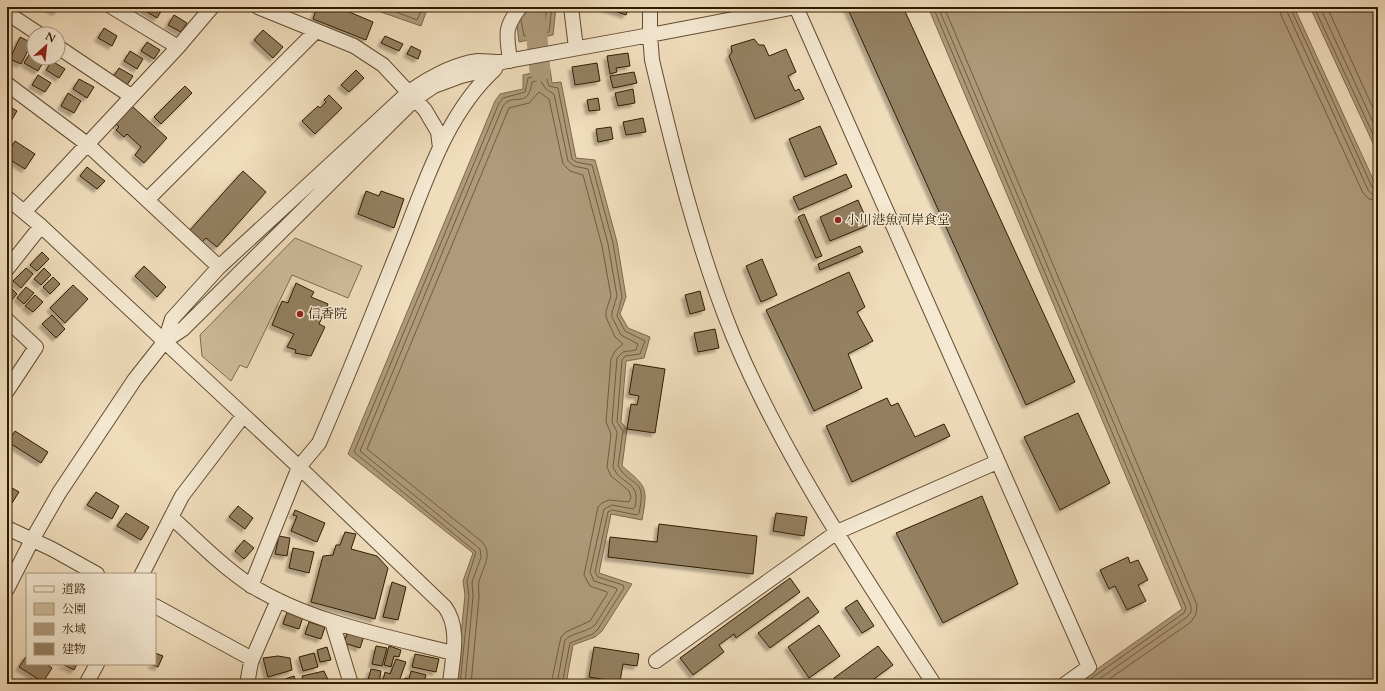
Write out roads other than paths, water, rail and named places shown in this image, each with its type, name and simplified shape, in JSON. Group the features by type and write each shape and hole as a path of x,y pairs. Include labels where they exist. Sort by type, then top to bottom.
{"street":[{"path":"112,7 178,47"},
{"path":"25,211 178,47 212,7"},
{"path":"258,7 354,46 377,61 412,95 425,110 438,132 440,148"},
{"path":"510,61 507,29 510,20 520,7"},
{"path":"571,7 576,48"},
{"path":"650,7 652,60 690,211 710,272 734,336 770,416 837,532 934,684"},
{"path":"7,589 32,540 67,481 135,379 165,341 183,329 426,80 444,71 478,61 510,61 796,7 1089,667 1065,684"},
{"path":"7,13 27,26"},
{"path":"147,200 316,31"},
{"path":"66,52 131,96"},
{"path":"251,586 299,467 319,443 440,148 466,101 483,80 510,61"},
{"path":"7,84 87,144 219,267"},
{"path":"165,341 172,319 219,267 412,95"},
{"path":"7,198 25,211 165,341 445,607 453,622 455,632 450,684"},
{"path":"7,269 41,226"},
{"path":"7,320 36,347 7,391"},
{"path":"143,573 182,496 243,416"},
{"path":"656,661 837,532 997,462"},
{"path":"171,517 239,578 278,600 332,622 453,653"},
{"path":"7,528 95,573"},
{"path":"248,683 252,659 278,600"},
{"path":"156,607 252,659"},
{"path":"332,622 351,684"},
{"path":"86,684 96,665"}],"water":[{"path":"380,7 428,7 421,26 378,11"},
{"path":"515,7 556,7 553,35 519,42"},
{"path":"928,7 1294,7 1378,190 1378,684 1076,684 1182,609"},
{"path":"1310,7 1378,7 1378,154"},
{"path":"550,69 552,83 561,82 576,158 595,160 617,242 626,297 620,314 628,328 650,337 644,358 626,361 621,422 627,429 622,466 637,479 644,488 644,509 642,520 611,514 599,573 632,584 602,631 595,637 573,645 566,684 456,684 465,595 463,581 473,553 348,454 495,101 500,94 523,89 523,75"}],"waterway":[{"path":"534,7 540,71"}],"place":[{"name":"小川港魚河岸食堂","path":"838,220"},
{"name":"信香院","path":"300,314"}]}
